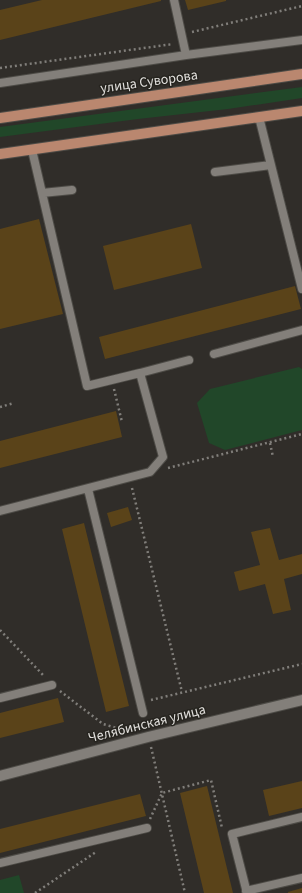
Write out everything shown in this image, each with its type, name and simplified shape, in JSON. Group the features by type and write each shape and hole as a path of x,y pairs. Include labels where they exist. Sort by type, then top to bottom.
{"main road":[{"name":"улица Суворова","path":"0,118 302,74"},
{"path":"0,154 302,111"}],"street":[{"name":"Челябинская улица","path":"0,776 148,737 302,700"}],"lane":[{"path":"174,0 186,55"},
{"path":"0,82 302,40"},
{"path":"258,117 302,289"},
{"path":"32,150 87,386 189,360"},
{"path":"214,172 271,165"},
{"path":"42,193 72,190"},
{"path":"214,354 302,330"},
{"path":"0,510 88,489 150,472 163,457 140,373"},
{"path":"88,489 143,713"},
{"path":"0,698 52,685"},
{"path":"302,817 232,834 247,892 302,878"},
{"path":"0,863 147,828"}],"path":[{"path":"0,68 182,38 302,6"},
{"path":"112,380 122,422"},
{"path":"0,406 14,403"},
{"path":"150,472 302,434"},
{"path":"270,443 273,456"},
{"path":"130,478 182,692"},
{"path":"0,630 52,685 104,724 148,737 185,893"},
{"path":"140,702 302,664"},
{"path":"35,893 101,849"}],"green space":[{"path":"302,87 302,98 228,109 0,137 0,127"},
{"path":"299,367 302,369 302,430 225,450 209,443 197,403 210,389"},
{"path":"19,875 24,893 0,893 0,880"}],"building":[{"path":"42,0 161,1 0,40 0,10"},
{"path":"185,0 226,0 226,1 188,10"},
{"path":"39,219 63,314 0,329 0,229"},
{"path":"191,224 202,268 114,290 103,246"},
{"path":"295,286 301,309 105,359 99,337"},
{"path":"116,411 122,437 0,468 0,441"},
{"path":"128,507 132,520 111,527 107,513"},
{"path":"84,523 129,706 106,712 62,529"},
{"path":"270,528 279,560 302,554 302,574 284,579 291,610 273,614 265,584 239,591 234,572 260,565 251,532"},
{"path":"58,698 64,722 0,738 0,713"},
{"path":"302,781 302,808 269,816 263,790"},
{"path":"207,786 233,893 204,893 180,793"},
{"path":"140,794 146,816 0,853 0,829"},
{"path":"302,888 302,893 288,893 288,892"}]}
